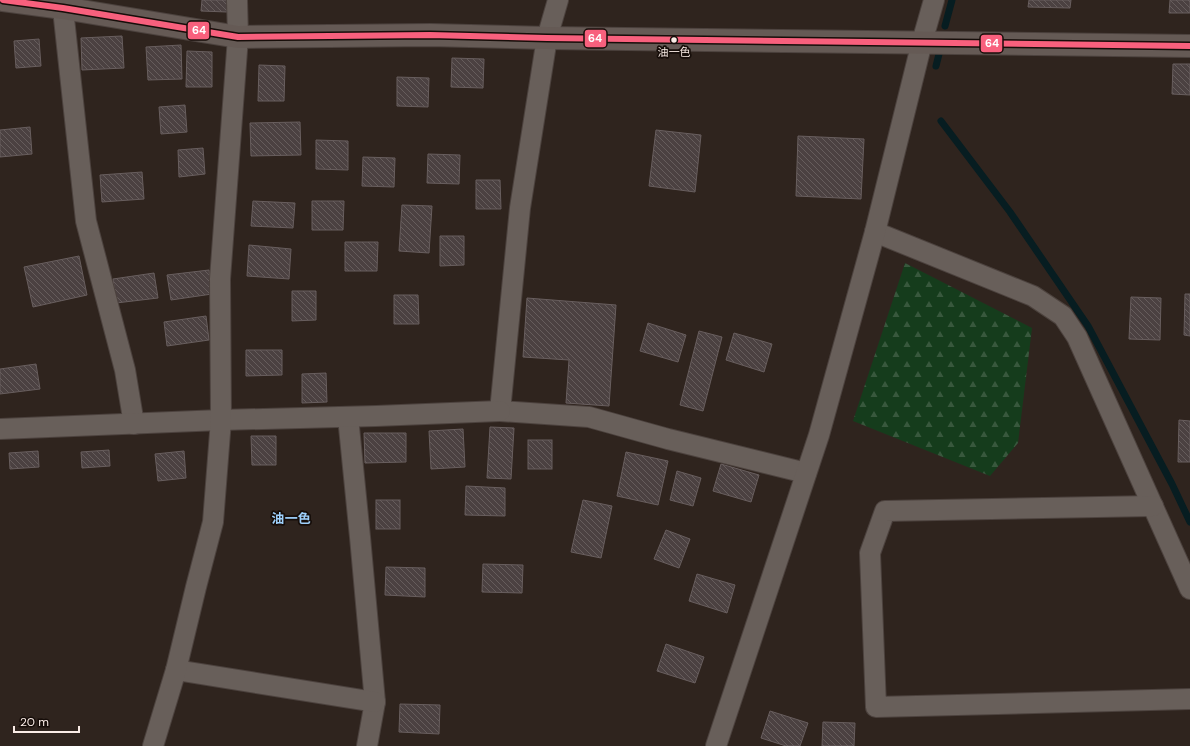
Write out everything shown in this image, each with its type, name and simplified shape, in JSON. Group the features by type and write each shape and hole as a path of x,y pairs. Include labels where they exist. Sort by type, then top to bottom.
{"street":[{"path":"3,0 62,4 238,37 430,35 547,38 1190,46"},
{"path":"153,746 176,670 213,522 220,420 220,279 238,37 237,0"},
{"path":"500,411 520,208 547,38 558,0"},
{"path":"716,746 819,434 875,232 922,42 934,0"},
{"path":"62,4 86,221 125,370 134,424"},
{"path":"875,232 1033,296 1062,316 1077,337 1190,589"},
{"path":"0,428 500,411 589,418 806,473"},
{"path":"348,417 375,702 368,746"},
{"path":"1153,506 885,511 870,553 876,707 1190,699"},
{"path":"176,670 375,702"}],"green space":[{"path":"905,263 1032,328 1018,443 990,476 853,421"}],"building":[{"path":"202,0 228,0 227,12 201,11"},
{"path":"1029,0 1071,0 1070,8 1028,7"},
{"path":"1170,0 1190,0 1190,13 1169,13"},
{"path":"122,36 124,68 82,70 81,38"},
{"path":"39,39 41,66 16,68 14,41"},
{"path":"181,45 182,79 148,80 146,47"},
{"path":"187,51 212,52 212,87 186,87"},
{"path":"452,58 484,59 483,88 451,87"},
{"path":"1173,64 1190,64 1190,95 1172,94"},
{"path":"259,65 285,66 284,101 258,101"},
{"path":"397,77 429,78 428,107 397,106"},
{"path":"185,105 187,132 161,134 159,107"},
{"path":"300,122 301,155 251,156 250,123"},
{"path":"30,127 32,154 0,157 0,130"},
{"path":"656,130 701,135 695,192 649,186"},
{"path":"798,136 864,139 861,199 796,196"},
{"path":"316,140 348,141 348,170 316,169"},
{"path":"203,148 205,174 179,177 178,150"},
{"path":"428,154 460,155 459,184 427,183"},
{"path":"363,157 395,158 394,187 362,186"},
{"path":"142,172 144,199 102,202 100,175"},
{"path":"476,180 500,180 501,209 476,209"},
{"path":"253,201 295,203 293,228 251,226"},
{"path":"312,201 344,201 343,230 312,230"},
{"path":"402,205 432,206 429,253 399,251"},
{"path":"440,236 464,236 464,265 440,266"},
{"path":"345,242 378,242 377,271 345,271"},
{"path":"249,245 291,249 289,279 247,276"},
{"path":"79,256 87,295 33,307 24,267"},
{"path":"209,270 212,294 171,300 167,275"},
{"path":"154,273 158,298 116,303 113,279"},
{"path":"292,291 316,291 316,320 292,321"},
{"path":"1185,294 1190,294 1190,336 1184,335"},
{"path":"394,295 418,295 419,324 394,324"},
{"path":"1131,297 1161,298 1160,340 1129,339"},
{"path":"527,298 616,305 609,406 566,403 569,360 523,357"},
{"path":"206,316 209,340 167,346 164,322"},
{"path":"648,323 686,335 678,362 640,351"},
{"path":"699,331 722,337 703,411 680,405"},
{"path":"734,333 772,344 764,372 726,360"},
{"path":"246,350 282,350 282,375 246,376"},
{"path":"36,364 40,389 0,394 0,369"},
{"path":"326,373 327,402 302,403 302,374"},
{"path":"1179,420 1190,421 1190,462 1178,462"},
{"path":"490,427 514,428 511,479 487,478"},
{"path":"463,429 465,467 431,469 429,431"},
{"path":"364,433 406,433 406,462 365,463"},
{"path":"251,436 276,436 276,465 252,465"},
{"path":"528,440 552,440 552,469 528,469"},
{"path":"109,450 110,466 82,468 81,452"},
{"path":"38,451 39,467 10,469 9,453"},
{"path":"184,451 186,478 158,481 155,454"},
{"path":"626,452 668,461 658,505 617,496"},
{"path":"721,464 759,475 751,502 713,491"},
{"path":"677,471 701,478 693,506 670,500"},
{"path":"466,486 505,488 505,516 465,515"},
{"path":"376,500 400,500 400,529 376,529"},
{"path":"583,500 612,506 601,558 571,552"},
{"path":"666,530 690,539 679,568 654,559"},
{"path":"483,564 523,565 522,593 482,592"},
{"path":"386,567 425,568 425,597 385,595"},
{"path":"697,574 735,585 727,613 689,601"},
{"path":"666,644 704,657 695,683 657,671"},
{"path":"400,704 440,705 439,734 399,732"},
{"path":"770,711 808,723 800,746 786,746 761,738"},
{"path":"823,722 855,723 854,746 822,746"}],"waterway":[{"path":"945,26 952,0"},
{"path":"936,66 939,54"},
{"path":"941,121 1010,212 1088,326 1172,484 1190,522"}],"transit line":[{"name":"64","path":"3,0 63,8 238,37 430,35 547,38 1190,46"}],"place":[{"name":"油一色","path":"674,40"}],"district":[{"name":"油一色","path":"291,518"}]}
